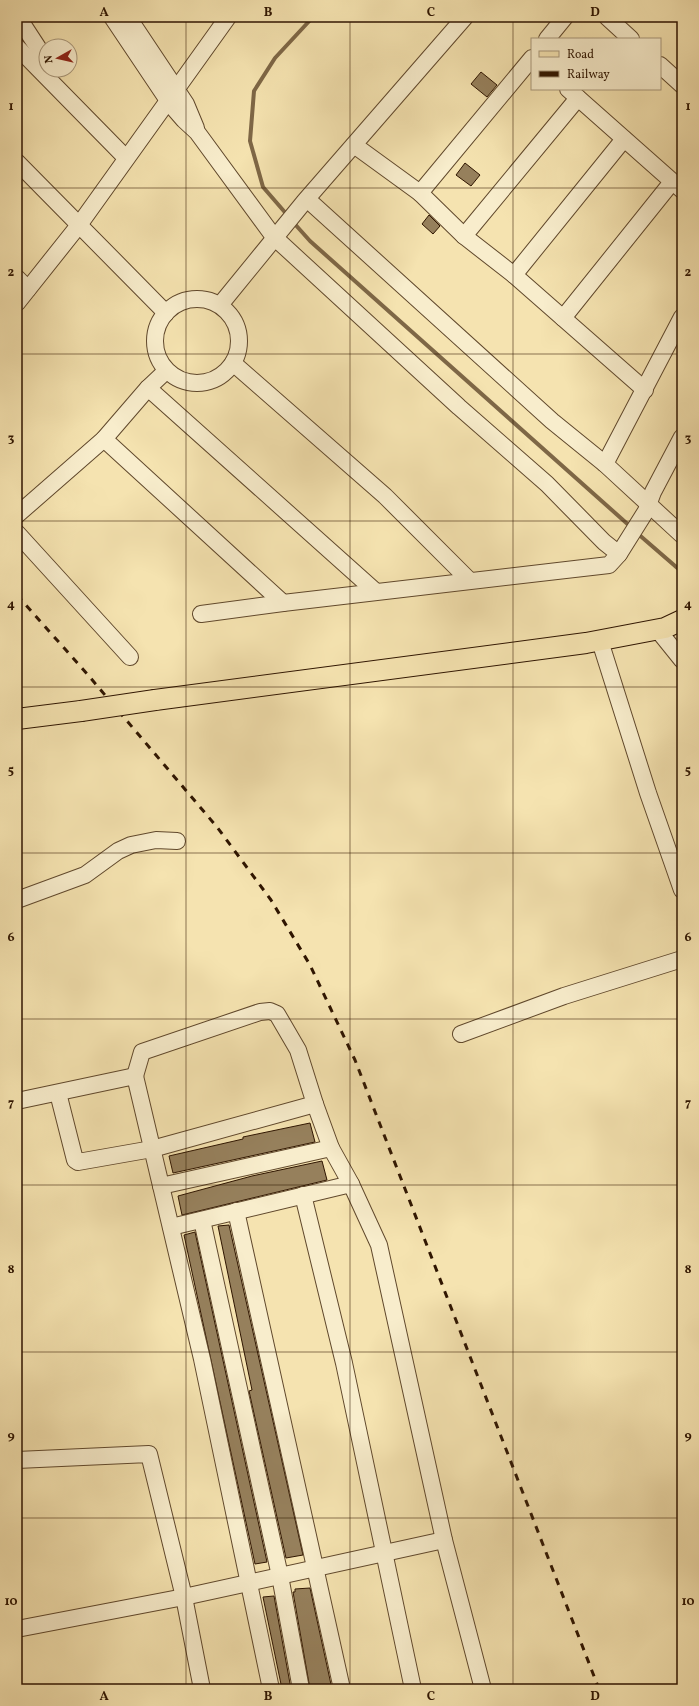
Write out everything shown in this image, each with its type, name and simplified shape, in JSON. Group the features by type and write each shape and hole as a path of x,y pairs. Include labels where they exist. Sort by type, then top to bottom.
{"main road":[{"path":"17,719 429,665 600,640 668,626"}],"street":[{"path":"18,17 38,48"},
{"path":"112,17 172,94 186,104 197,132 277,234 459,407 547,484 604,542 614,560"},
{"path":"128,17 172,94"},
{"path":"17,303 79,225 228,17"},
{"path":"220,306 305,200 465,17"},
{"path":"548,38 565,17"},
{"path":"607,17 630,38"},
{"path":"17,47 126,158"},
{"path":"420,193 531,59"},
{"path":"661,66 682,85"},
{"path":"58,78 79,111"},
{"path":"464,236 573,93 677,186 563,318"},
{"path":"514,275 624,139"},
{"path":"354,145 420,193 464,236 514,275 645,390"},
{"path":"17,162 166,312"},
{"path":"305,200 552,421 605,464 647,508 682,535"},
{"path":"17,278 28,289"},
{"path":"197,299 209,300 220,306 229,314 236,325 239,338 238,351 233,363 225,373 214,380 202,384 189,383 177,379 166,371 159,360 155,348 158,323 166,312 180,303 197,299"},
{"path":"605,464 682,317"},
{"path":"233,363 385,496 469,580"},
{"path":"17,515 104,439 148,388 166,371"},
{"path":"148,388 375,591"},
{"path":"201,614 283,602 469,580 614,560 647,508 682,438"},
{"path":"104,439 283,602"},
{"path":"17,533 130,657"},
{"path":"668,626 682,660"},
{"path":"600,640 648,793 682,890"},
{"path":"17,900 85,875 118,851 131,845 156,840 177,841"},
{"path":"461,1034 564,996 682,959"},
{"path":"271,1689 204,1366 135,1076 142,1052 260,1012 270,1011 277,1014 298,1050 331,1148 351,1184 379,1245 444,1540 483,1689"},
{"path":"17,1102 135,1076"},
{"path":"58,1093 75,1160 77,1161 88,1161 152,1149 315,1104"},
{"path":"161,1186 331,1148"},
{"path":"171,1227 351,1184"},
{"path":"303,1195 344,1364 413,1689"},
{"path":"236,1211 342,1689"},
{"path":"202,1220 280,1576 301,1689"},
{"path":"17,1460 149,1454 184,1597 202,1689"},
{"path":"17,1629 184,1597 444,1540"}],"building":[{"path":"481,72 497,85 487,97 471,84"},
{"path":"465,163 480,175 471,186 456,175"},
{"path":"429,215 440,226 433,234 422,224"},
{"path":"310,1123 315,1142 173,1173 169,1156 243,1139 243,1137"},
{"path":"322,1161 327,1180 182,1215 178,1196 252,1176"},
{"path":"229,1225 303,1555 286,1558 249,1391 252,1390 218,1226"},
{"path":"195,1232 267,1562 255,1564 184,1235"},
{"path":"310,1588 332,1689 310,1689 293,1592 295,1592 295,1589"},
{"path":"274,1596 291,1689 282,1689 263,1597"}],"waterway":[{"path":"289,217 263,187 250,141 254,91 275,58 313,17"},
{"path":"293,222 310,241 632,528"},
{"path":"637,533 682,572"}],"railway":[{"path":"17,595 88,675 217,827 271,900 310,965 355,1060 599,1689"}]}
